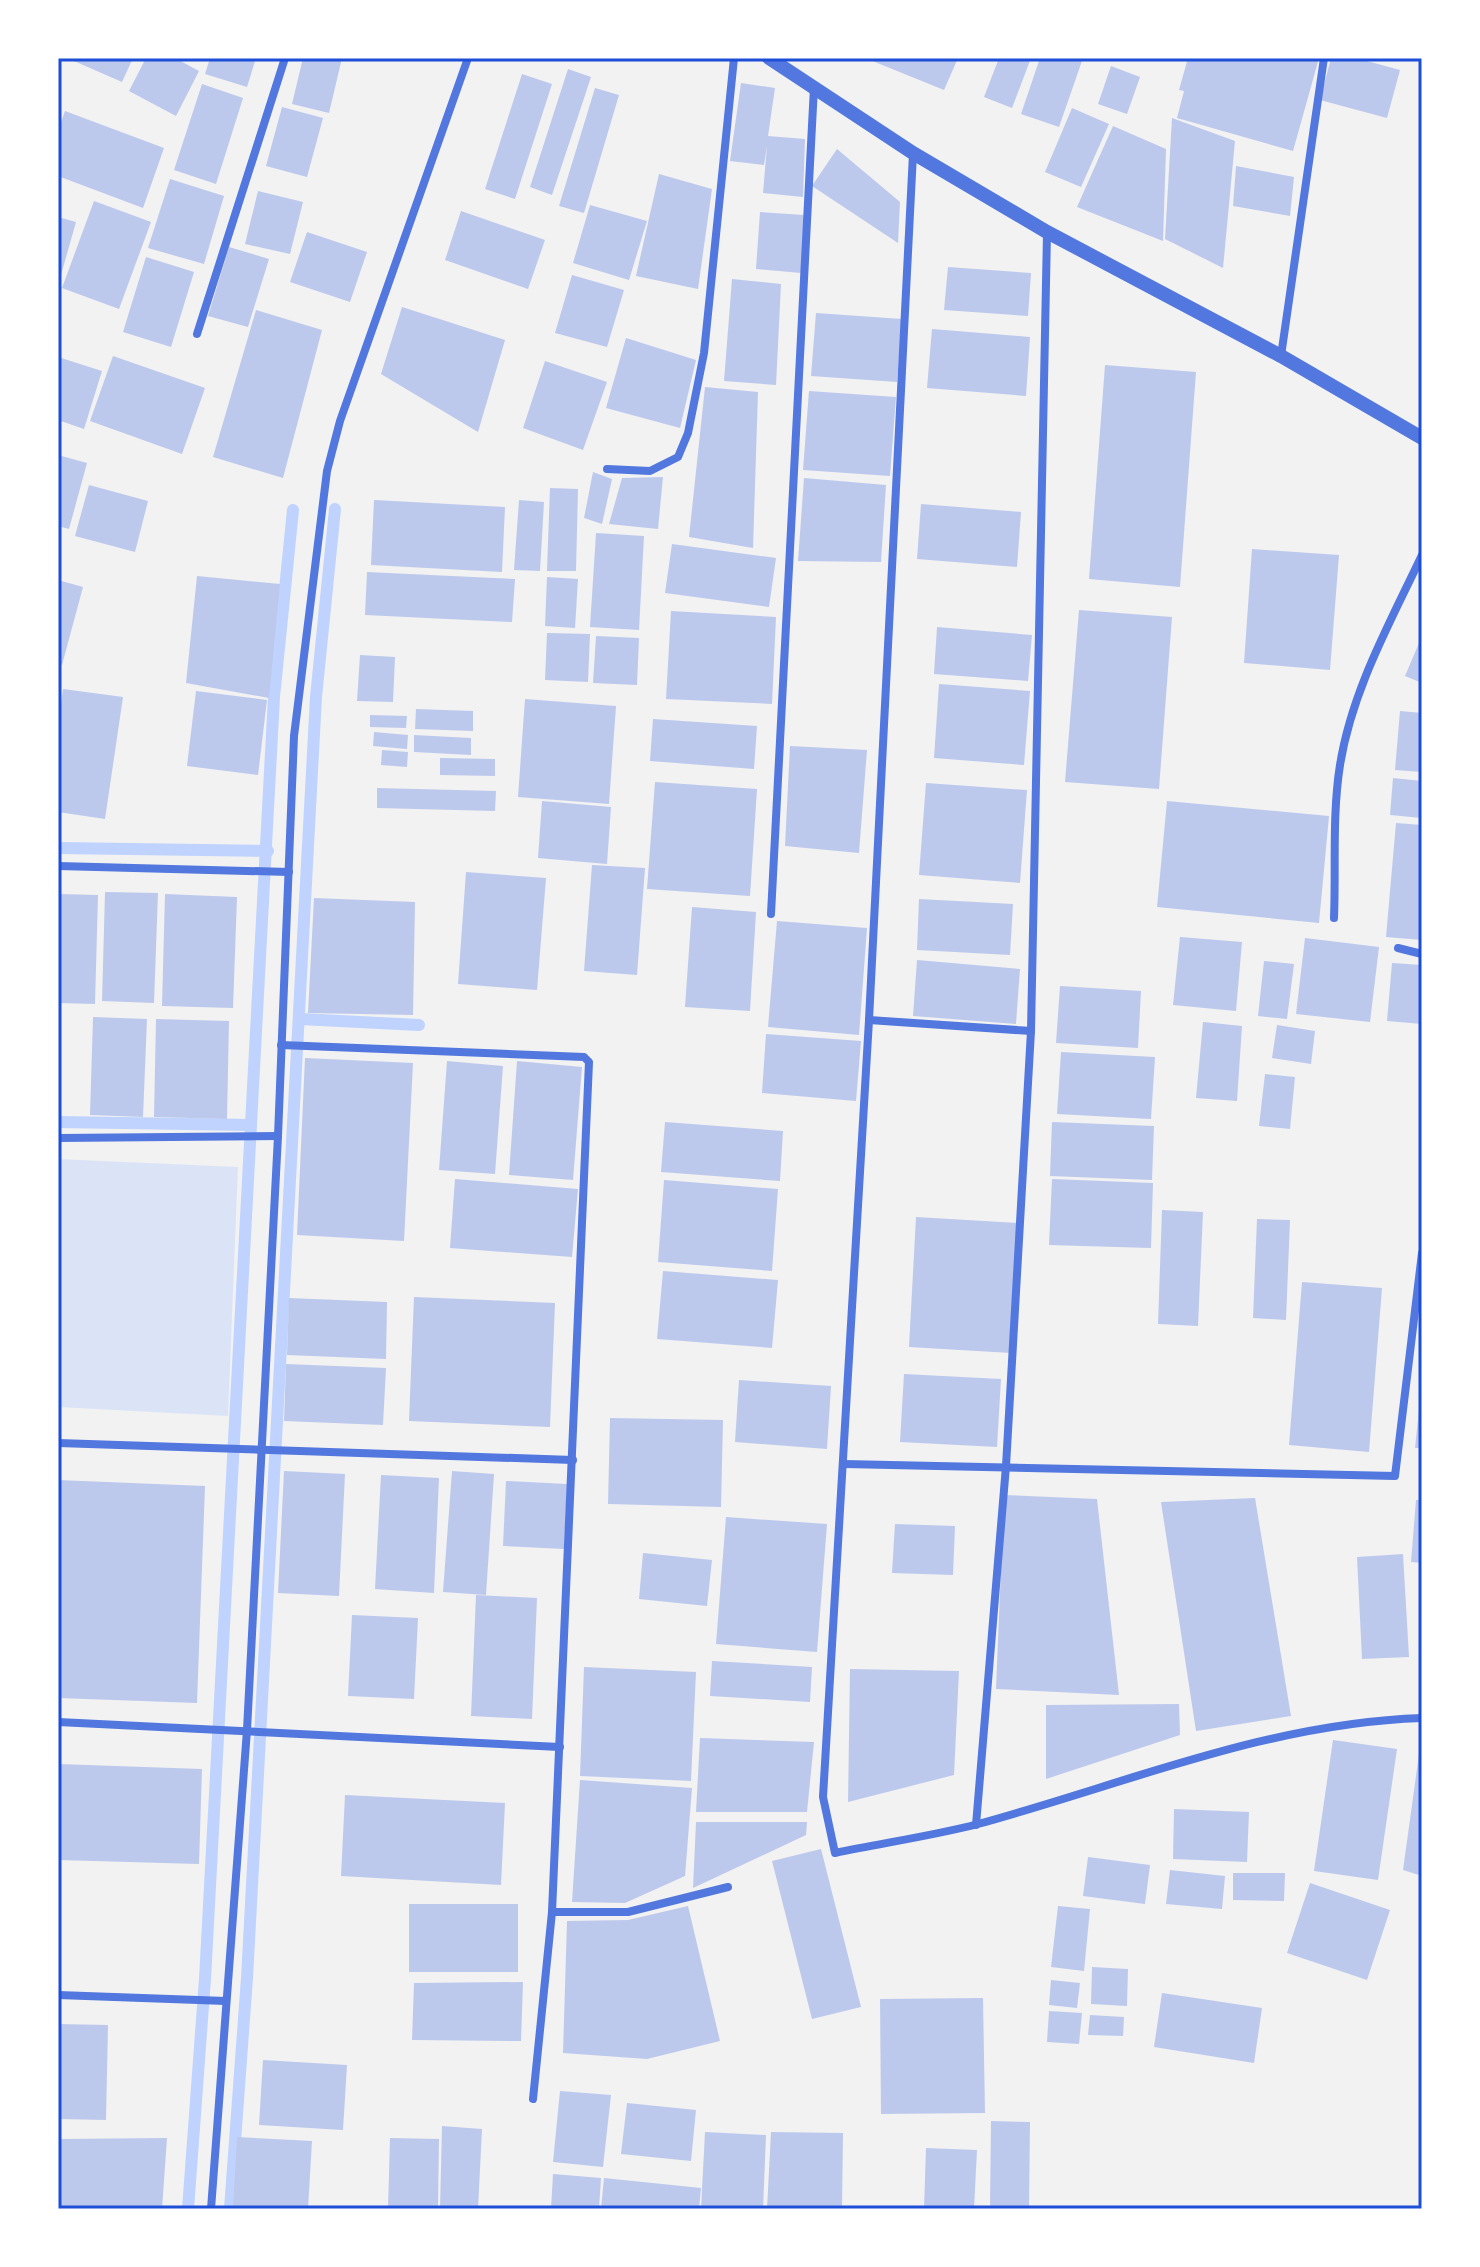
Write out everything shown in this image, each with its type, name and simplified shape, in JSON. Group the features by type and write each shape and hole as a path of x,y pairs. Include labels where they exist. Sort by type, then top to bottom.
{"street":[{"path":"197,334 285,58"},
{"path":"211,2209 247,1730 278,1136 294,736 327,471 340,421 468,58"},
{"path":"607,469 650,471 678,457 688,433 704,353 734,58"},
{"path":"769,58 913,153 1047,232 1281,356 1422,438"},
{"path":"1281,356 1324,58"},
{"path":"771,914 814,87"},
{"path":"913,153 869,1020 823,1797 835,1853 976,1825 1267,1738 1372,1720 1422,1718"},
{"path":"976,1825 1006,1466 1031,1031 1047,232"},
{"path":"1334,918 1339,768 1345,739 1369,667 1422,555"},
{"path":"58,866 289,872"},
{"path":"1398,948 1422,954"},
{"path":"869,1020 1031,1031"},
{"path":"281,1045 582,1057 589,1062 552,1912 533,2099"},
{"path":"58,1138 278,1136"},
{"path":"844,1464 1395,1476 1422,1253"},
{"path":"58,1443 573,1460"},
{"path":"58,1722 560,1747"},
{"path":"552,1912 628,1912 728,1887"},
{"path":"58,1995 226,2001"}],"shaded area":[{"path":"58,1159 238,1167 228,1416 58,1407"}],"building":[{"path":"67,58 133,58 122,82"},
{"path":"146,58 175,58 199,71 176,116 129,91"},
{"path":"210,58 256,58 247,87 205,74"},
{"path":"303,58 342,58 329,113 292,104"},
{"path":"865,58 958,58 944,90"},
{"path":"999,58 1031,58 1012,108 984,97"},
{"path":"1040,58 1083,58 1059,127 1021,114"},
{"path":"1188,58 1319,58 1293,151 1177,118 1184,91 1179,90"},
{"path":"1331,58 1356,58 1400,70 1387,118 1320,100"},
{"path":"1111,66 1140,77 1127,114 1098,104"},
{"path":"568,69 591,77 552,195 530,187"},
{"path":"522,74 552,84 515,199 485,189"},
{"path":"741,83 775,88 768,136 805,139 803,197 763,193 767,146 764,165 730,161"},
{"path":"202,84 243,98 216,184 174,170"},
{"path":"595,88 619,95 584,213 559,206"},
{"path":"282,107 323,118 307,177 266,166"},
{"path":"1072,108 1109,124 1081,187 1045,172"},
{"path":"65,111 164,148 143,208 58,176 58,130"},
{"path":"1172,118 1235,141 1223,268 1165,239"},
{"path":"1113,126 1166,149 1163,241 1077,207"},
{"path":"837,149 900,202 898,243 812,186"},
{"path":"1236,166 1294,177 1290,216 1233,206"},
{"path":"659,174 712,189 698,289 636,276"},
{"path":"170,179 224,196 204,264 148,248"},
{"path":"258,191 303,202 290,254 245,244"},
{"path":"94,201 151,222 119,309 62,288"},
{"path":"590,205 647,221 629,280 573,263"},
{"path":"461,211 545,240 528,289 445,260"},
{"path":"760,212 804,215 801,273 756,269"},
{"path":"58,217 76,222 59,282 58,282"},
{"path":"307,232 367,252 350,302 290,282"},
{"path":"229,247 269,259 248,327 208,316"},
{"path":"146,257 194,272 171,347 123,332"},
{"path":"948,267 1031,273 1028,316 944,310"},
{"path":"572,275 624,290 607,347 555,333"},
{"path":"732,279 781,284 776,385 724,381"},
{"path":"402,307 505,340 478,432 381,374"},
{"path":"256,310 322,330 283,478 213,457"},
{"path":"816,313 902,319 897,382 811,376"},
{"path":"932,329 1030,337 1026,396 927,388"},
{"path":"626,338 696,360 680,428 606,408"},
{"path":"113,356 205,388 182,454 90,421"},
{"path":"58,357 102,371 84,429 58,420"},
{"path":"545,361 607,382 583,450 523,428"},
{"path":"1105,365 1196,372 1180,587 1089,579"},
{"path":"705,387 758,392 753,548 689,537"},
{"path":"809,391 896,397 890,476 803,470"},
{"path":"58,455 87,463 69,529 58,526"},
{"path":"593,472 612,479 602,524 584,518"},
{"path":"663,477 658,529 609,524 622,478"},
{"path":"804,478 886,485 881,562 798,561"},
{"path":"89,485 148,501 135,552 75,536"},
{"path":"550,488 578,489 576,571 547,571"},
{"path":"374,500 505,507 502,572 371,565"},
{"path":"519,500 544,502 540,571 514,570"},
{"path":"921,504 1021,512 1017,567 917,559"},
{"path":"596,533 644,536 639,630 590,627"},
{"path":"672,544 776,558 769,607 665,593"},
{"path":"1252,549 1339,555 1330,670 1244,663"},
{"path":"367,572 515,579 512,622 365,615"},
{"path":"197,576 280,584 269,698 186,683"},
{"path":"547,577 578,579 575,628 545,626"},
{"path":"58,580 83,587 62,665 58,664"},
{"path":"1079,610 1172,617 1159,789 1065,782"},
{"path":"671,611 776,617 772,704 666,699"},
{"path":"937,627 1032,635 1028,681 934,674"},
{"path":"547,633 590,634 588,682 545,680"},
{"path":"596,636 639,638 637,685 593,683"},
{"path":"1422,636 1422,683 1405,676"},
{"path":"360,655 395,657 393,702 357,701"},
{"path":"939,684 1030,691 1024,765 934,758"},
{"path":"63,689 123,697 105,819 58,812 58,725"},
{"path":"196,691 267,700 258,775 187,766"},
{"path":"525,699 616,706 609,804 518,797"},
{"path":"416,709 473,711 473,731 415,729"},
{"path":"1400,711 1422,713 1422,772 1395,770"},
{"path":"370,715 407,716 406,728 370,727"},
{"path":"653,719 757,726 754,769 650,761"},
{"path":"374,732 408,735 407,749 373,746"},
{"path":"414,735 471,738 471,755 414,752"},
{"path":"790,746 867,750 859,853 785,846"},
{"path":"382,750 408,752 407,767 381,765"},
{"path":"440,758 495,759 495,776 440,775"},
{"path":"1393,778 1422,781 1422,818 1390,815"},
{"path":"655,782 757,789 750,896 647,889"},
{"path":"926,783 1027,790 1020,883 919,875"},
{"path":"377,788 496,791 495,811 377,808"},
{"path":"542,801 611,807 607,864 538,858"},
{"path":"1167,801 1329,816 1319,923 1157,907"},
{"path":"1396,823 1422,825 1422,940 1386,937"},
{"path":"592,865 645,868 637,975 584,971"},
{"path":"466,872 546,878 537,990 458,984"},
{"path":"105,892 158,893 154,1003 102,1001"},
{"path":"58,894 98,895 95,1004 58,1003"},
{"path":"165,894 237,897 233,1008 162,1006"},
{"path":"314,898 415,902 413,1015 308,1013"},
{"path":"919,899 1013,904 1010,955 917,950"},
{"path":"692,907 756,912 750,1011 685,1007"},
{"path":"777,921 867,928 859,1035 768,1027"},
{"path":"1180,937 1242,942 1236,1011 1173,1005"},
{"path":"1305,938 1379,947 1370,1022 1296,1014"},
{"path":"917,960 1020,969 1016,1024 913,1016"},
{"path":"1264,961 1294,964 1287,1019 1258,1016"},
{"path":"1392,963 1422,965 1422,1024 1387,1021"},
{"path":"1060,986 1141,991 1138,1048 1056,1043"},
{"path":"93,1017 147,1019 143,1117 90,1115"},
{"path":"156,1019 229,1021 227,1119 154,1117"},
{"path":"1203,1022 1242,1026 1237,1101 1196,1098"},
{"path":"1277,1025 1315,1031 1311,1064 1272,1058"},
{"path":"766,1034 861,1041 856,1101 762,1093"},
{"path":"1061,1052 1155,1057 1151,1119 1057,1114"},
{"path":"305,1058 413,1063 404,1241 297,1235"},
{"path":"447,1061 503,1066 495,1174 439,1170"},
{"path":"517,1061 582,1067 573,1180 509,1175"},
{"path":"1265,1074 1295,1077 1290,1129 1259,1126"},
{"path":"665,1122 783,1131 780,1181 661,1172"},
{"path":"1052,1122 1154,1126 1152,1180 1050,1176"},
{"path":"455,1179 578,1189 572,1257 450,1248"},
{"path":"1052,1179 1153,1183 1151,1248 1049,1245"},
{"path":"664,1180 778,1189 772,1271 658,1262"},
{"path":"1162,1210 1203,1212 1198,1326 1158,1324"},
{"path":"916,1217 1018,1223 1011,1353 909,1347"},
{"path":"1257,1219 1290,1220 1286,1320 1253,1318"},
{"path":"663,1271 778,1280 772,1348 657,1339"},
{"path":"1302,1282 1382,1288 1369,1452 1289,1445"},
{"path":"414,1297 555,1303 550,1427 409,1421"},
{"path":"289,1298 387,1302 386,1359 287,1355"},
{"path":"286,1364 386,1368 383,1425 284,1421"},
{"path":"904,1374 1001,1379 997,1447 900,1442"},
{"path":"739,1380 831,1386 827,1449 735,1442"},
{"path":"1420,1400 1422,1448 1415,1448"},
{"path":"610,1418 723,1420 721,1507 608,1504"},
{"path":"284,1471 345,1474 339,1596 278,1593"},
{"path":"452,1471 494,1474 486,1595 443,1592"},
{"path":"381,1475 439,1478 434,1593 375,1589"},
{"path":"58,1480 205,1486 197,1703 58,1698"},
{"path":"506,1481 567,1484 564,1549 503,1546"},
{"path":"1004,1495 1097,1499 1119,1695 996,1689"},
{"path":"1255,1498 1291,1716 1196,1731 1161,1502"},
{"path":"1416,1500 1422,1500 1422,1563 1411,1562"},
{"path":"726,1517 827,1524 817,1652 716,1644"},
{"path":"895,1524 955,1526 953,1575 892,1573"},
{"path":"643,1553 712,1560 707,1606 639,1599"},
{"path":"1403,1554 1409,1657 1362,1659 1357,1557"},
{"path":"476,1595 537,1598 532,1719 471,1716"},
{"path":"352,1615 418,1618 414,1699 348,1696"},
{"path":"712,1661 812,1667 810,1702 710,1696"},
{"path":"584,1667 696,1672 691,1781 580,1776"},
{"path":"850,1669 959,1671 954,1775 848,1802"},
{"path":"1179,1704 1180,1735 1046,1779 1046,1705"},
{"path":"700,1738 814,1742 807,1812 696,1812"},
{"path":"1333,1740 1397,1749 1378,1880 1314,1871"},
{"path":"1422,1747 1422,1876 1403,1870"},
{"path":"58,1764 202,1769 199,1864 58,1860"},
{"path":"580,1780 692,1788 685,1876 625,1903 572,1902"},
{"path":"345,1795 505,1803 501,1885 341,1876"},
{"path":"1174,1809 1249,1812 1247,1862 1173,1859"},
{"path":"696,1822 807,1822 806,1835 693,1888"},
{"path":"821,1849 861,2007 812,2019 772,1861"},
{"path":"1088,1857 1150,1865 1145,1904 1083,1896"},
{"path":"1170,1870 1225,1876 1222,1909 1166,1904"},
{"path":"1233,1873 1285,1873 1284,1901 1233,1900"},
{"path":"1310,1883 1390,1910 1367,1980 1287,1953"},
{"path":"409,1904 518,1904 518,1972 409,1972"},
{"path":"688,1906 720,2041 647,2059 563,2053 567,1921 628,1920"},
{"path":"1058,1906 1090,1909 1084,1971 1051,1967"},
{"path":"1092,1967 1128,1969 1127,2006 1091,2004"},
{"path":"1051,1980 1080,1983 1077,2008 1049,2005"},
{"path":"523,1982 521,2041 412,2040 414,1983"},
{"path":"1162,1993 1262,2008 1254,2063 1154,2047"},
{"path":"983,1998 985,2113 881,2114 880,1999"},
{"path":"1049,2011 1082,2013 1079,2044 1047,2042"},
{"path":"1090,2015 1124,2017 1123,2036 1088,2035"},
{"path":"58,2024 108,2025 106,2120 58,2119"},
{"path":"263,2060 347,2065 343,2130 259,2125"},
{"path":"560,2091 611,2095 603,2167 553,2162"},
{"path":"627,2103 696,2110 691,2161 621,2154"},
{"path":"991,2121 1030,2122 1029,2209 990,2209"},
{"path":"442,2126 482,2129 478,2209 440,2209"},
{"path":"705,2132 766,2135 763,2209 701,2209"},
{"path":"771,2132 843,2133 842,2209 767,2209"},
{"path":"237,2137 312,2141 308,2209 233,2209"},
{"path":"167,2138 162,2209 59,2209 61,2139"},
{"path":"390,2138 439,2139 438,2209 388,2209"},
{"path":"926,2148 977,2150 974,2209 924,2209"},
{"path":"553,2174 601,2178 599,2209 551,2209"},
{"path":"604,2178 701,2188 699,2209 601,2209"}],"waterway":[{"path":"230,2209 247,1978 316,697 335,509"},
{"path":"188,2209 205,1979 274,697 293,510"},
{"path":"58,848 268,851"},
{"path":"300,1019 419,1025"},
{"path":"58,1122 251,1125"}]}
